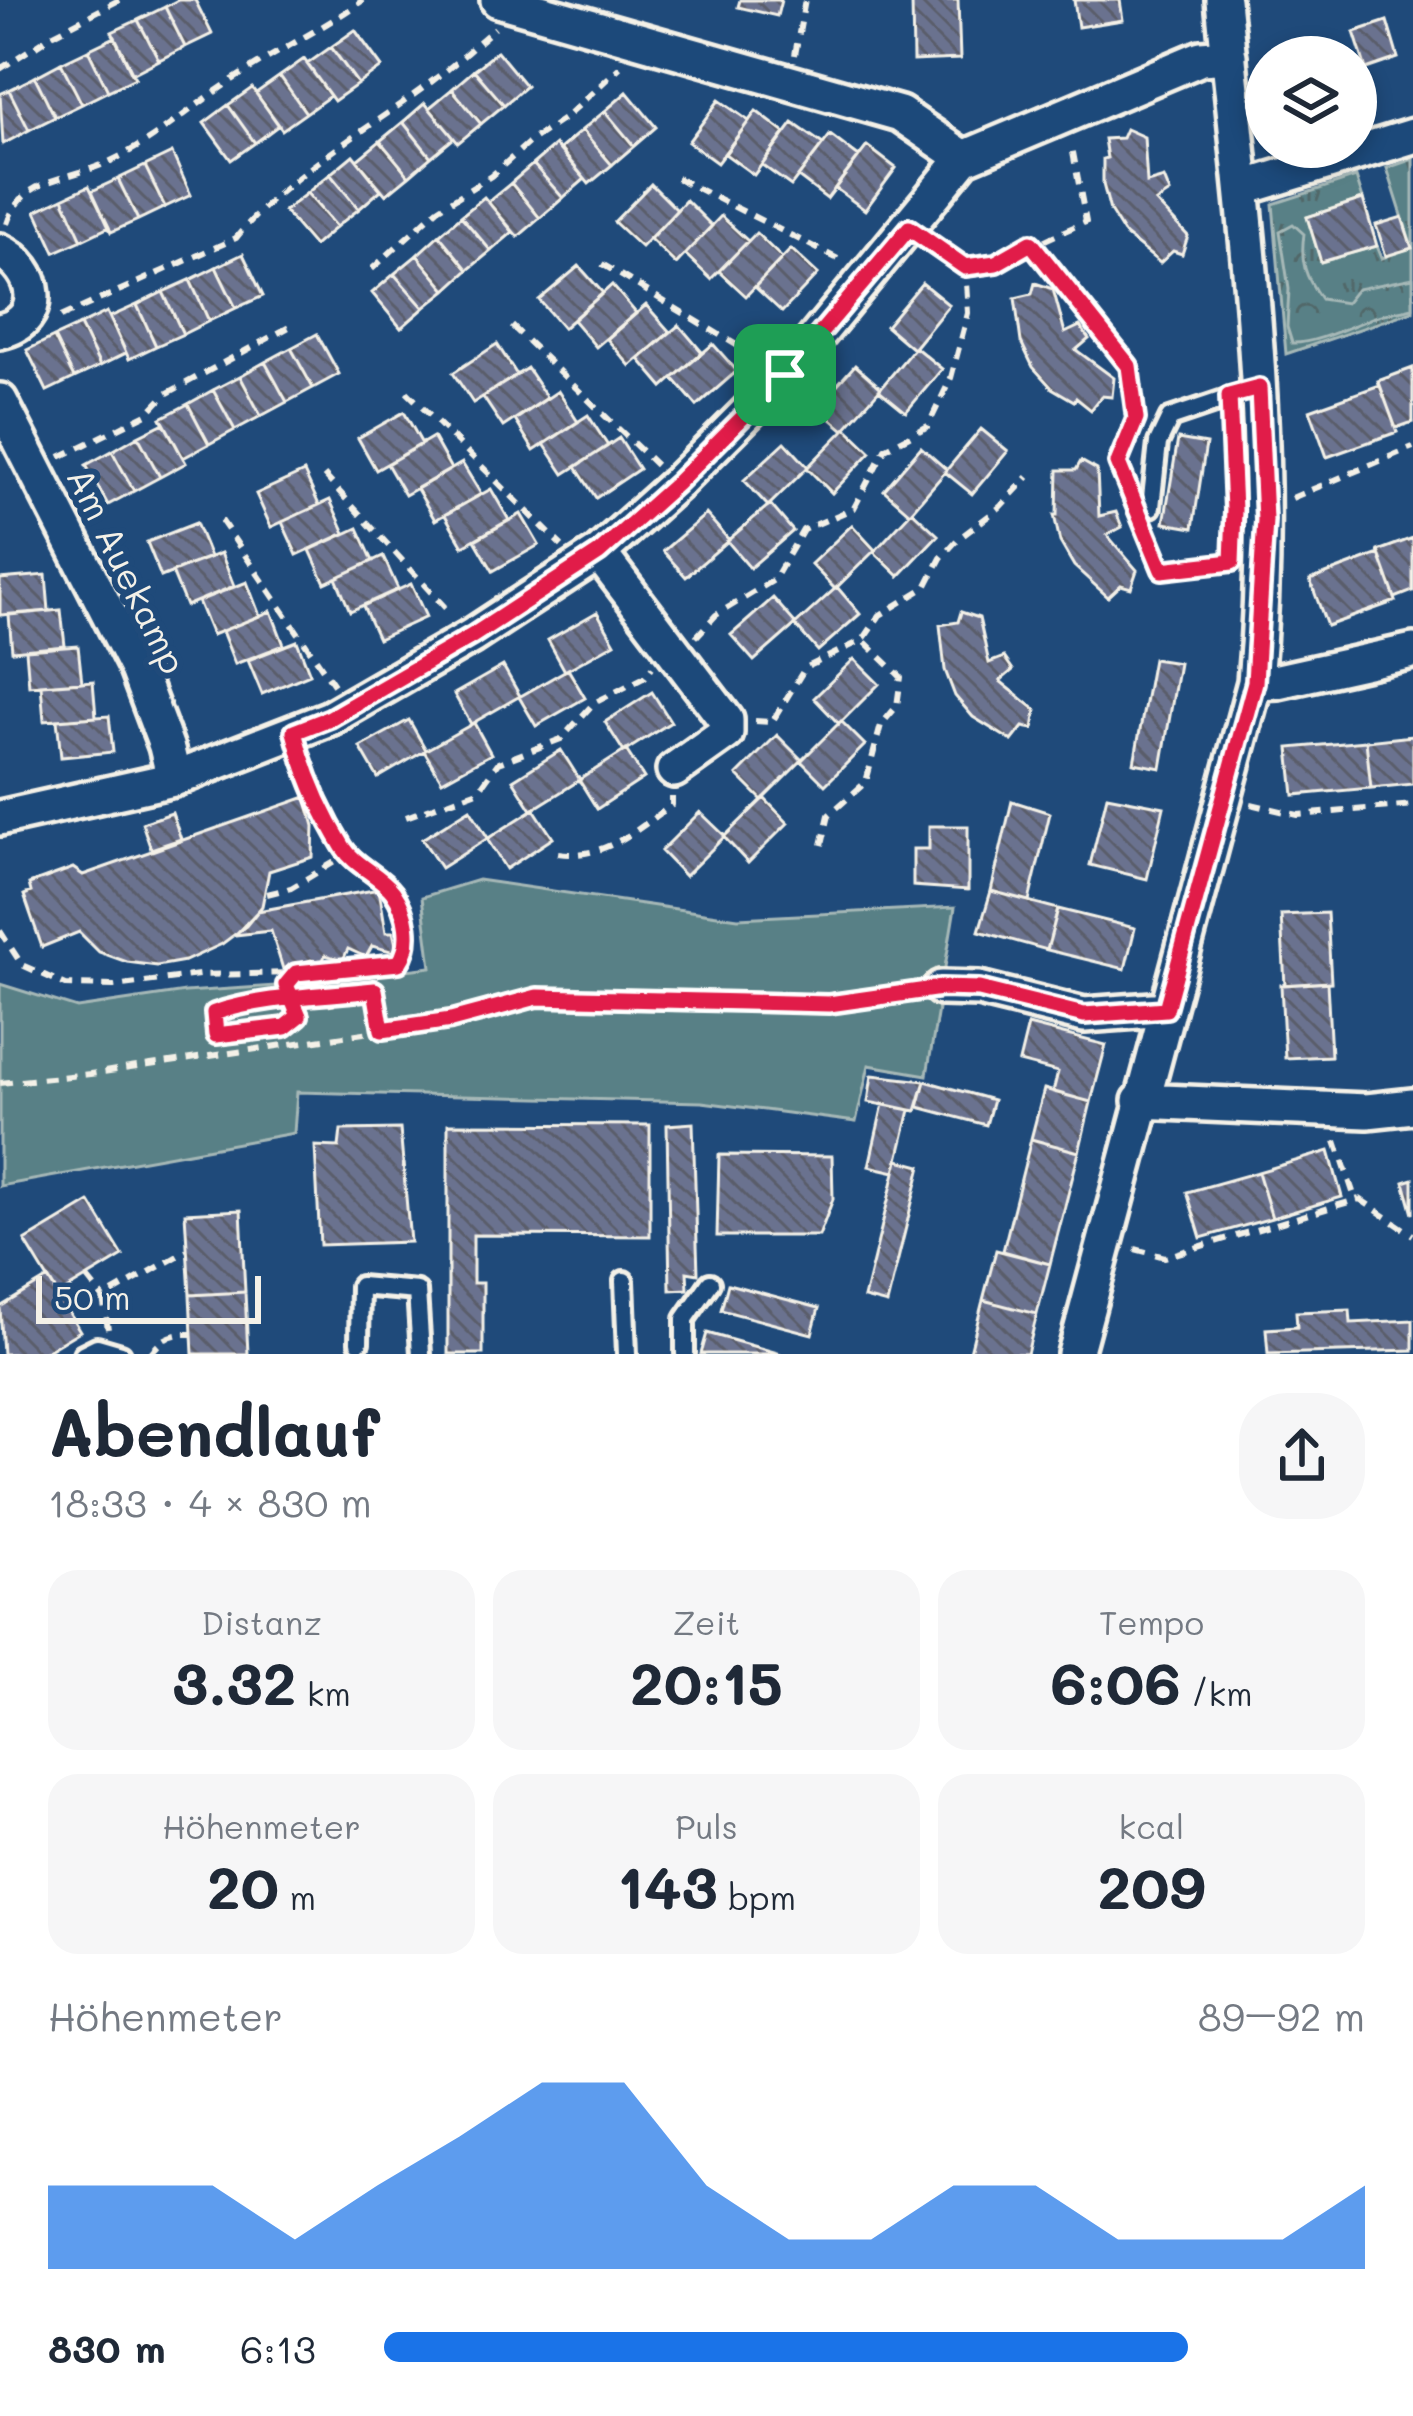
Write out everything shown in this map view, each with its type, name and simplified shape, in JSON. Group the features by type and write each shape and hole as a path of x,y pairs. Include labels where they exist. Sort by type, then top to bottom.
{"street":[{"path":"1075,1354 1255,682 1265,502 1244,188 1223,0"},
{"path":"509,3 900,114 964,158"},
{"path":"0,818 174,779 350,707 472,636 590,559 676,484 785,375 964,158 1201,58 1229,56"},
{"path":"1244,188 1413,136"},
{"path":"3,238 29,275 33,294 14,322"},
{"name":"Am Auekamp","path":"0,401 137,669 174,779"},
{"path":"590,559 726,720 726,733 674,770"},
{"path":"1255,682 1413,650"},
{"path":"941,988 979,989 1084,1015 1166,1009"},
{"path":"1140,1101 1367,1111 1413,1106"}],"lane":[{"path":"1144,510 1158,443 1170,418 1259,388"},
{"path":"624,1281 627,1354"},
{"path":"685,1354 685,1318 710,1283"},
{"path":"359,1342 360,1286 417,1291 421,1354"},
{"path":"83,1354 97,1347 115,1352"}],"path":[{"path":"0,69 119,0"},
{"path":"3,238 13,203 40,183 103,164 164,133 228,83 363,0"},
{"path":"790,82 805,0"},
{"path":"14,322 47,321 69,314 236,238 297,177 432,81 509,3"},
{"path":"372,269 438,209 490,176 595,93 642,40"},
{"path":"909,228 965,267 996,263 1031,243 1086,222 1065,114"},
{"path":"677,178 870,276"},
{"path":"1031,243 1129,366 1136,419 1118,463 1131,496"},
{"path":"602,264 785,375"},
{"path":"691,643 716,615 774,580 802,530 854,508 885,449 928,426 951,378 968,313 965,267"},
{"path":"35,470 147,414 166,394 291,326"},
{"path":"512,326 676,484"},
{"path":"407,392 590,559"},
{"path":"1265,502 1288,500 1413,447"},
{"path":"324,475 472,636"},
{"path":"746,721 772,722 805,668 863,640 880,615 926,587 957,540 1000,507 1028,477"},
{"path":"1144,510 1162,570 1232,562"},
{"path":"220,520 350,707"},
{"path":"1231,578 1232,544"},
{"path":"822,845 830,815 866,782 881,725 897,706 901,676 863,640"},
{"path":"406,817 478,791 498,764 561,739 594,703 645,677 657,661"},
{"path":"0,931 22,965 66,985 114,986 199,974 296,973 399,963 408,950 407,927 393,892 348,854 331,826 294,732"},
{"path":"557,853 584,857 658,815 672,805 674,770"},
{"path":"1224,798 1298,815 1413,805"},
{"path":"267,894 291,888 348,854"},
{"path":"296,973 286,985 291,999 299,1016 285,1027 216,1035 214,1013 291,999 375,990 382,1030"},
{"path":"0,1083 451,1020 537,997 829,1004 941,988"},
{"path":"330,995 332,1013"},
{"path":"1326,1109 1354,1195 1413,1235"},
{"path":"1135,1249 1165,1257 1360,1199"},
{"path":"103,1298 188,1251"},
{"path":"87,1277 103,1298 115,1352"},
{"path":"150,1354 161,1340 176,1333 192,1334"}],"green space":[{"path":"1413,159 1413,311 1286,354 1273,204 1356,177 1363,199 1307,217 1321,262 1377,246 1382,258 1412,247 1387,168"},
{"path":"1293,224 1304,234 1305,268 1321,299 1346,303 1357,289 1413,278 1413,308 1292,343 1280,231"},
{"path":"478,880 738,918 955,907 927,1075 869,1065 856,1122 702,1102 297,1092 294,1133 0,1186 0,984 77,1008 431,967 422,897"}],"building":[{"path":"178,0 195,0 212,34 185,47 165,7"},
{"path":"740,0 781,0 777,16 738,7"},
{"path":"912,0 958,0 960,59 913,61"},
{"path":"1074,0 1120,0 1123,20 1078,27"},
{"path":"165,7 185,47 159,60 138,20"},
{"path":"138,20 159,60 132,74 112,32"},
{"path":"1387,21 1398,58 1377,65 1377,36 1355,36 1354,32"},
{"path":"355,30 382,67 358,84 331,47"},
{"path":"115,37 135,78 108,91 88,50"},
{"path":"331,47 358,84 334,101 307,64"},
{"path":"88,50 108,91 82,104 61,63"},
{"path":"497,51 526,86 504,105 474,70"},
{"path":"304,59 330,96 306,113 280,76"},
{"path":"61,63 82,104 55,117 35,77"},
{"path":"474,70 504,105 481,124 452,89"},
{"path":"280,76 306,113 282,130 256,93"},
{"path":"35,77 55,117 29,130 9,90"},
{"path":"252,88 279,125 255,143 228,105"},
{"path":"452,89 481,124 458,143 429,108"},
{"path":"9,90 29,130 3,144 0,94"},
{"path":"627,92 656,127 634,146 605,111"},
{"path":"719,100 749,121 717,163 688,142"},
{"path":"425,103 454,138 431,157 403,122"},
{"path":"228,105 255,143 231,160 204,123"},
{"path":"605,111 634,146 612,165 582,130"},
{"path":"756,111 785,133 754,175 725,154"},
{"path":"403,122 431,157 409,176 380,141"},
{"path":"793,123 823,144 791,186 762,165"},
{"path":"1126,129 1144,137 1147,183 1164,178 1170,193 1156,202 1188,236 1182,254 1173,251 1160,263 1125,235 1110,211 1103,184 1104,139 1122,138"},
{"path":"582,130 612,165 589,184 560,149"},
{"path":"830,135 859,157 827,199 798,177"},
{"path":"380,141 409,176 386,195 357,160"},
{"path":"555,145 585,179 563,198 533,164"},
{"path":"867,146 896,168 865,210 835,188"},
{"path":"172,153 191,195 165,207 145,166"},
{"path":"353,155 381,190 359,209 330,174"},
{"path":"533,164 563,198 540,218 511,183"},
{"path":"145,166 165,207 138,220 118,179"},
{"path":"330,174 359,209 336,227 307,193"},
{"path":"118,179 138,220 111,232 92,191"},
{"path":"511,183 540,218 518,237 488,202"},
{"path":"651,184 677,210 641,247 614,222"},
{"path":"89,186 109,227 82,240 63,198"},
{"path":"307,193 336,227 314,246 284,211"},
{"path":"484,197 513,232 491,251 461,216"},
{"path":"63,198 82,240 55,252 36,211"},
{"path":"1363,199 1377,246 1321,262 1307,217"},
{"path":"686,200 712,226 676,264 650,239"},
{"path":"461,216 491,251 468,270 439,235"},
{"path":"721,216 748,241 711,279 685,254"},
{"path":"1402,217 1412,248 1386,256 1376,225"},
{"path":"756,233 782,258 746,296 719,271"},
{"path":"439,235 468,270 446,290 417,255"},
{"path":"791,249 818,274 782,312 755,287"},
{"path":"243,254 263,296 236,308 216,267"},
{"path":"417,255 446,290 424,308 394,274"},
{"path":"579,266 603,293 563,328 539,300"},
{"path":"216,267 236,308 209,321 190,280"},
{"path":"394,274 424,308 401,328 372,293"},
{"path":"190,280 209,321 183,334 163,292"},
{"path":"922,283 949,305 913,349 886,326"},
{"path":"1035,283 1053,289 1065,333 1080,326 1089,339 1076,350 1114,378 1112,397 1102,396 1091,410 1052,388 1033,367 1021,342 1015,298 1032,294"},
{"path":"612,285 636,313 596,347 573,320"},
{"path":"163,292 183,334 156,346 137,305"},
{"path":"137,305 156,346 129,359 110,317"},
{"path":"646,305 670,332 630,366 607,339"},
{"path":"107,312 126,353 100,366 80,325"},
{"path":"80,325 100,366 74,378 54,337"},
{"path":"679,325 702,352 663,387 639,359"},
{"path":"317,334 339,374 313,388 291,348"},
{"path":"54,337 74,378 47,391 27,350"},
{"path":"497,344 517,375 473,403 453,373"},
{"path":"713,344 737,371 697,406 673,378"},
{"path":"915,347 942,369 906,412 879,390"},
{"path":"291,348 313,388 287,402 265,362"},
{"path":"265,362 287,402 261,416 240,376"},
{"path":"855,365 881,388 844,430 817,407"},
{"path":"527,368 547,398 503,427 483,397"},
{"path":"1413,368 1413,422 1396,428 1378,381"},
{"path":"240,376 261,416 235,430 213,390"},
{"path":"1380,385 1397,432 1327,457 1310,410"},
{"path":"213,390 235,430 209,444 188,404"},
{"path":"558,391 578,422 534,451 515,420"},
{"path":"188,404 209,444 183,458 161,418"},
{"path":"404,412 422,444 376,470 358,438"},
{"path":"588,415 608,446 564,474 544,444"},
{"path":"164,423 186,463 160,477 138,436"},
{"path":"846,428 871,452 832,493 807,468"},
{"path":"981,429 1008,451 972,494 945,472"},
{"path":"138,436 160,477 134,491 112,451"},
{"path":"433,437 451,469 405,495 387,464"},
{"path":"619,438 639,469 596,498 576,467"},
{"path":"1178,439 1206,444 1193,528 1164,523"},
{"path":"785,442 808,467 768,506 744,480"},
{"path":"921,447 947,470 910,513 884,490"},
{"path":"112,451 134,491 108,505 86,465"},
{"path":"1081,461 1097,470 1099,516 1116,512 1122,527 1107,535 1137,570 1131,588 1121,585 1108,597 1074,566 1060,542 1054,515 1058,470 1076,470"},
{"path":"462,463 481,494 435,520 417,489"},
{"path":"304,472 319,505 271,527 256,494"},
{"path":"491,489 509,520 463,546 445,515"},
{"path":"330,500 345,533 297,555 282,522"},
{"path":"770,504 793,531 750,568 727,541"},
{"path":"912,511 938,535 899,576 874,552"},
{"path":"521,514 539,545 493,571 475,540"},
{"path":"706,514 729,540 686,577 663,551"},
{"path":"196,523 210,557 161,577 147,542"},
{"path":"852,525 875,550 835,589 811,564"},
{"path":"358,528 373,561 325,583 310,550"},
{"path":"1413,538 1413,591 1395,598 1378,551"},
{"path":"221,553 234,586 186,606 172,572"},
{"path":"1379,554 1396,601 1327,626 1310,580"},
{"path":"383,556 398,589 350,611 336,578"},
{"path":"46,575 49,611 0,615 0,579"},
{"path":"247,582 260,616 212,635 198,601"},
{"path":"411,584 426,617 378,639 363,606"},
{"path":"837,587 860,614 818,651 795,625"},
{"path":"773,598 796,624 754,661 731,635"},
{"path":"61,610 65,646 12,651 9,615"},
{"path":"271,611 284,645 235,664 222,631"},
{"path":"597,612 615,643 565,671 548,640"},
{"path":"961,612 979,618 989,663 1004,657 1013,670 1000,681 1036,710 1033,729 1023,727 1012,741 973,717 955,696 945,670 940,625 958,622"},
{"path":"297,641 310,674 262,694 248,660"},
{"path":"78,646 82,682 29,686 26,650"},
{"path":"854,659 879,684 839,724 814,698"},
{"path":"1153,659 1179,663 1161,768 1134,763"},
{"path":"503,666 520,696 471,724 454,694"},
{"path":"568,669 585,698 536,726 519,697"},
{"path":"93,681 96,717 44,721 41,685"},
{"path":"652,692 671,722 624,752 605,722"},
{"path":"109,716 113,752 61,757 57,720"},
{"path":"409,720 426,750 378,778 360,747"},
{"path":"841,721 865,745 825,785 801,761"},
{"path":"474,723 491,754 442,781 424,751"},
{"path":"777,735 802,760 762,800 737,775"},
{"path":"1413,736 1413,784 1371,788 1366,741"},
{"path":"1366,741 1371,788 1294,795 1289,748"},
{"path":"561,750 580,780 532,810 513,780"},
{"path":"626,750 644,778 597,809 579,780"},
{"path":"1107,796 1164,807 1147,879 1090,865"},
{"path":"306,797 314,826 313,857 269,871 262,906 222,944 185,961 157,966 99,952 79,932 42,947 24,895 31,892 29,884 73,868 83,875"},
{"path":"764,798 788,823 748,863 724,837"},
{"path":"1012,801 1050,813 1029,901 991,891"},
{"path":"470,809 488,838 441,868 422,839"},
{"path":"534,809 553,838 506,869 487,839"},
{"path":"700,812 725,836 685,876 661,851"},
{"path":"172,813 181,839 151,849 142,823"},
{"path":"929,826 968,826 968,890 913,886 913,849 929,849"},
{"path":"379,889 386,932 393,932 398,953 372,946 366,957 348,949 343,960 325,955 322,964 311,960 283,969 271,931 235,935 258,911"},
{"path":"991,891 1058,909 1047,950 979,931"},
{"path":"1058,909 1135,928 1125,969 1047,950"},
{"path":"1327,913 1331,982 1285,985 1281,915"},
{"path":"1327,982 1331,1056 1285,1058 1281,985"},
{"path":"1028,1025 1106,1045 1091,1102 1053,1092 1058,1072 1019,1062"},
{"path":"872,1075 925,1081 916,1111 868,1102"},
{"path":"925,1081 993,1100 986,1125 918,1107"},
{"path":"1044,1089 1091,1102 1079,1152 1031,1139"},
{"path":"883,1104 910,1110 895,1172 869,1166"},
{"path":"693,1123 698,1274 687,1272 688,1289 670,1290 667,1125"},
{"path":"448,1124 650,1125 650,1236 473,1235 473,1283 483,1283 483,1354 448,1354"},
{"path":"400,1129 410,1242 320,1245 315,1146 339,1147 341,1130"},
{"path":"1031,1139 1079,1152 1050,1264 1003,1251"},
{"path":"1329,1151 1342,1197 1272,1218 1258,1172"},
{"path":"719,1155 832,1156 833,1199 819,1236 717,1236"},
{"path":"898,1160 921,1166 887,1304 864,1298"},
{"path":"1258,1172 1272,1218 1201,1238 1187,1192"},
{"path":"1413,1179 1413,1214 1404,1182"},
{"path":"90,1202 123,1256 58,1295 25,1241"},
{"path":"241,1210 245,1292 190,1295 185,1213"},
{"path":"996,1250 1050,1264 1037,1314 983,1300"},
{"path":"48,1278 80,1331 42,1354 3,1354 0,1307"},
{"path":"728,1284 819,1308 812,1334 721,1310"},
{"path":"245,1292 248,1354 193,1354 190,1295"},
{"path":"983,1300 1037,1314 1027,1354 970,1352"},
{"path":"1350,1310 1351,1323 1413,1320 1413,1350 1268,1354 1266,1329 1297,1327 1296,1312"},
{"path":"707,1333 781,1354 701,1354"}],"route":[{"path":"785,375 599,553 472,636 330,718 294,732 331,826 348,854 393,892 407,927 408,950 399,963 296,973 286,985 291,999 299,1016 285,1027 216,1035 214,1013 226,1009 291,999 375,990 382,1030 451,1020 537,997 829,1004 941,988 979,989 1084,1015 1166,1009 1255,682 1265,520 1259,388 1229,396 1232,562 1162,570 1118,463 1136,419 1129,366 1031,243 996,263 965,267 909,228 785,375"}]}
